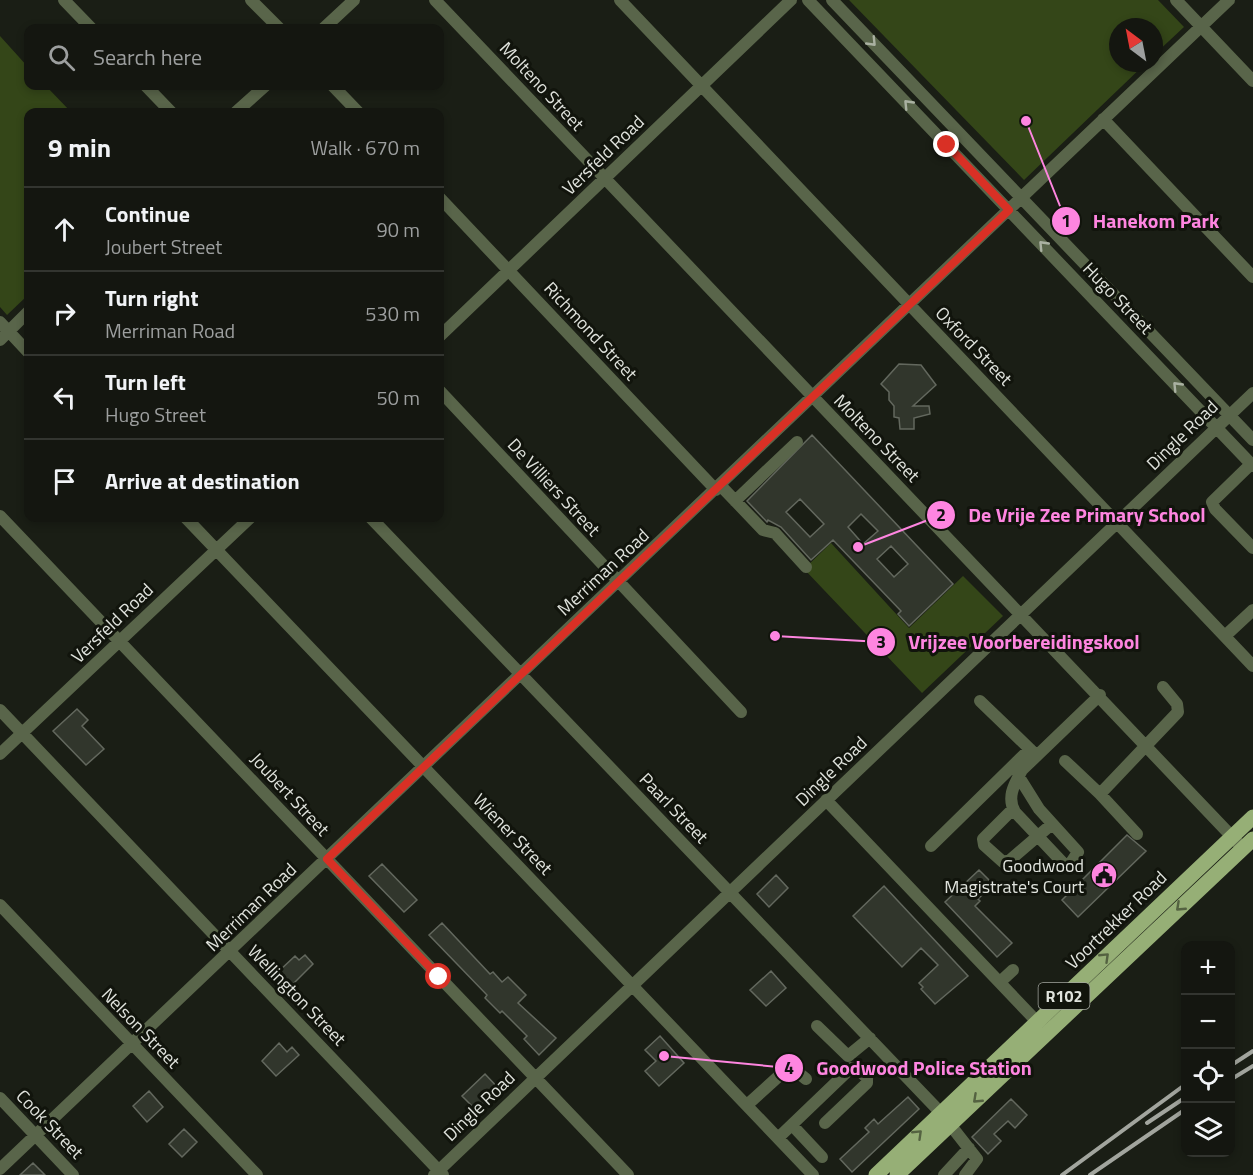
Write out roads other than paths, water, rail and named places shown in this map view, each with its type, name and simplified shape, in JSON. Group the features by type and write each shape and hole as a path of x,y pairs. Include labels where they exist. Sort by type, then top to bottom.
{"main road":[{"name":"Voortrekker Road","path":"876,1175 946,1118 1199,879 1243,841 1253,817"},
{"name":"Voortrekker Road","path":"897,1175 946,1118"}],"street":[{"path":"63,0 87,24"},
{"path":"251,0 275,24"},
{"path":"328,24 354,0"},
{"name":"Molteno Street","path":"435,0 1147,746 1243,841"},
{"name":"Oxford Street","path":"620,0 1253,666"},
{"name":"Versfeld Road","path":"444,332 791,0"},
{"name":"Hugo Street","path":"808,0 1252,465"},
{"name":"Hugo Street","path":"832,0 1253,440"},
{"path":"1176,0 1253,81"},
{"name":"Merriman Road","path":"0,1168 1229,0"},
{"path":"150,90 167,108"},
{"path":"240,108 261,90"},
{"path":"337,90 354,108"},
{"path":"1104,119 1253,277"},
{"name":"Richmond Street","path":"444,202 718,487 763,530 775,533 806,567"},
{"path":"24,315 3,331 24,349"},
{"name":"Dingle Road","path":"438,1173 1253,393"},
{"name":"De Villiers Street","path":"444,395 741,712"},
{"path":"735,501 797,442"},
{"path":"1252,465 1212,502 1215,509 1253,548"},
{"name":"Joubert Street","path":"0,516 628,1175"},
{"name":"Wiener Street","path":"190,522 813,1175"},
{"name":"Versfeld Road","path":"0,754 246,522"},
{"name":"Paarl Street","path":"375,522 946,1118 969,1148"},
{"path":"1225,636 1253,610"},
{"path":"1100,794 1178,712 1177,704 1163,687"},
{"path":"931,846 1100,695"},
{"path":"980,701 1034,752"},
{"name":"Wellington Street","path":"0,710 438,1173"},
{"path":"1019,777 1035,804 1078,852 1072,863 1064,864 1016,813 1012,790 1019,777 1034,752"},
{"path":"1065,761 1137,834"},
{"path":"826,800 1042,1027"},
{"path":"1035,804 1024,807 985,836 984,844 1003,862 1010,860 1052,824"},
{"name":"Nelson Street","path":"0,905 257,1175"},
{"path":"1000,982 1013,970"},
{"path":"818,1026 848,1056 870,1038"},
{"path":"747,1105 790,1066 806,1079"},
{"path":"778,1138 851,1068 857,1068 867,1078 867,1083 825,1123"},
{"name":"Cook Street","path":"0,1098 73,1175"},
{"path":"792,1125 822,1157"},
{"path":"944,1175 969,1148 977,1162 965,1175"}],"railway":[{"path":"1235,1063 1253,1051"},
{"path":"1235,1077 1253,1066"},
{"path":"1062,1175 1181,1088"},
{"path":"1147,1123 1181,1100"},
{"path":"1090,1175 1181,1112"}],"place":[{"name":"Hanekom Park","path":"1026,121"},
{"name":"De Vrije Zee Primary School","path":"858,547"},
{"name":"Vrijzee Voorbereidingskool","path":"775,636"},
{"name":"Goodwood Magistrate's Court","path":"1104,875"},
{"name":"Goodwood Police Station","path":"664,1056"}]}
